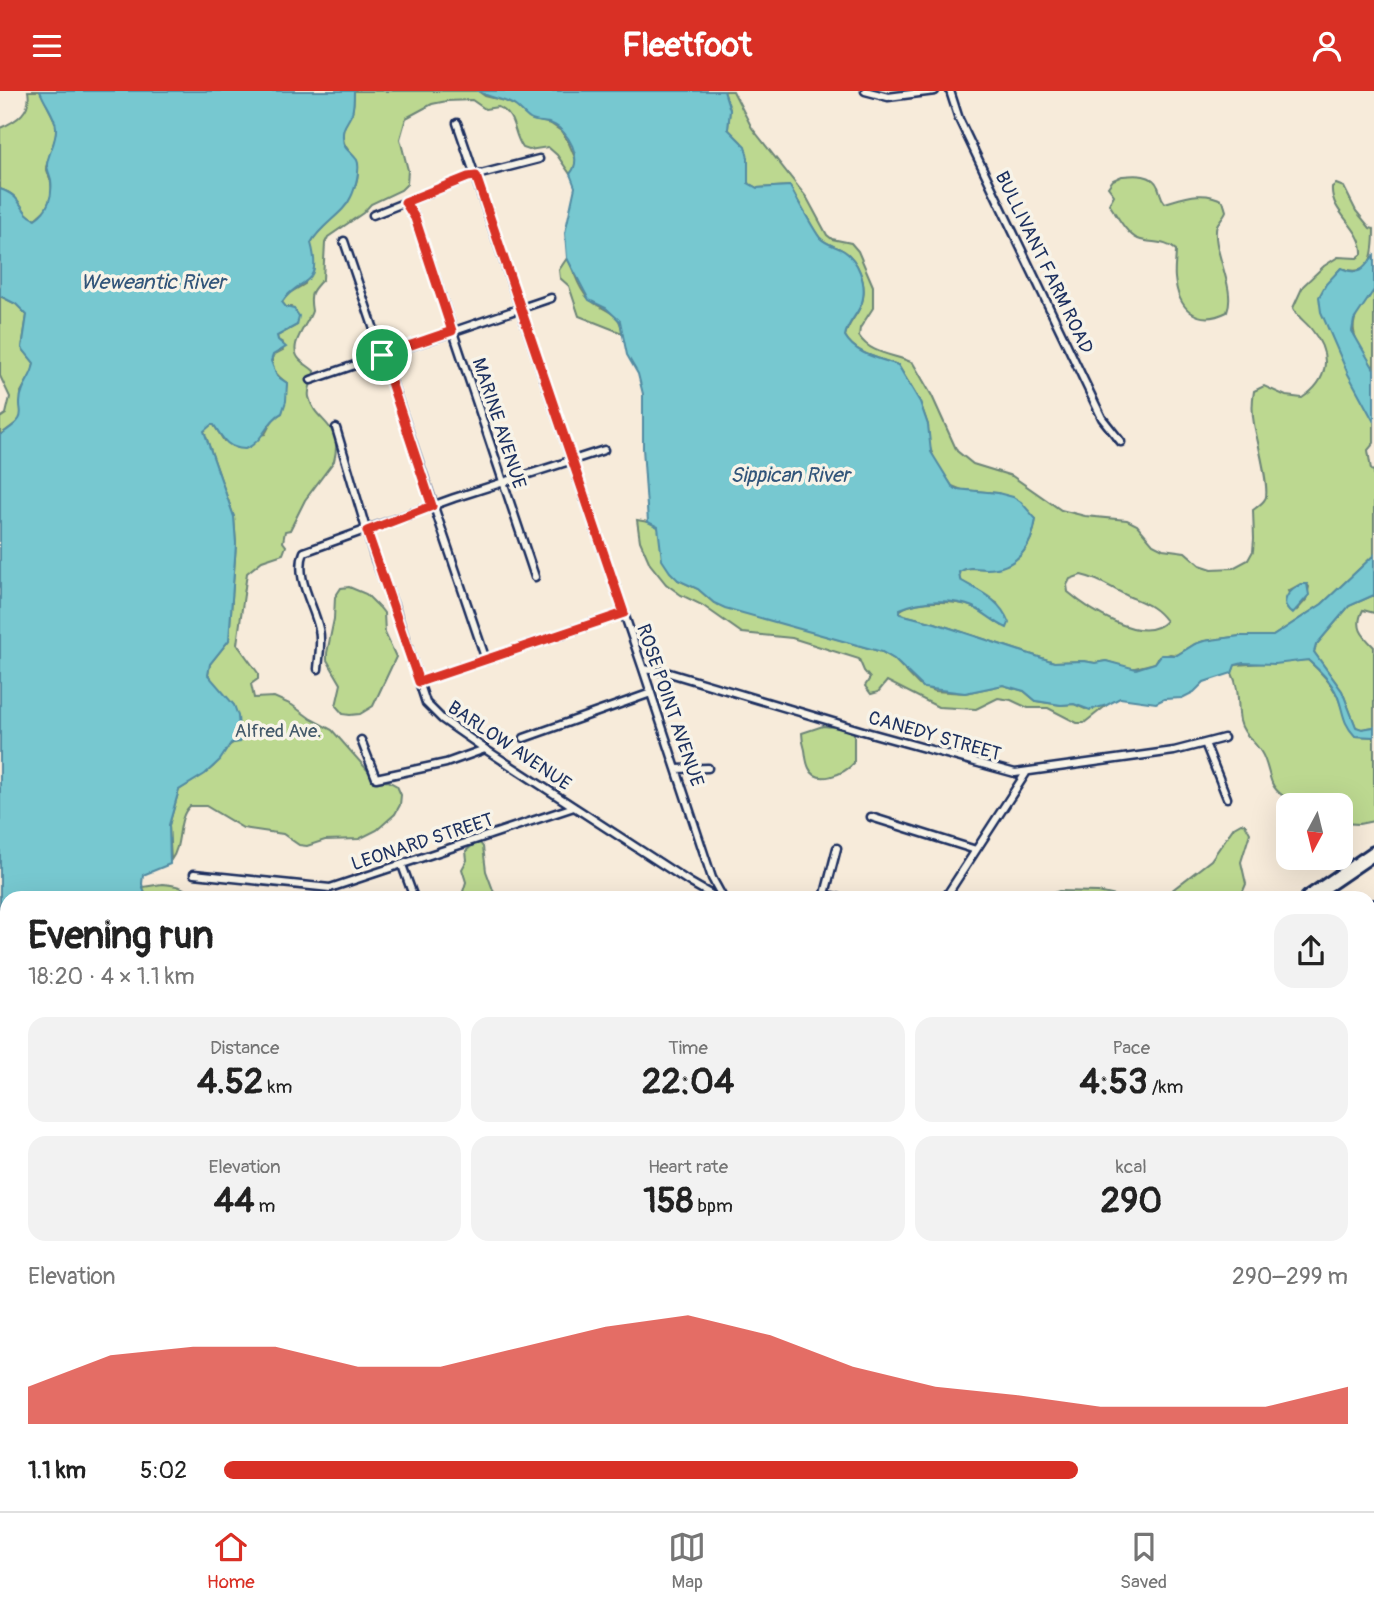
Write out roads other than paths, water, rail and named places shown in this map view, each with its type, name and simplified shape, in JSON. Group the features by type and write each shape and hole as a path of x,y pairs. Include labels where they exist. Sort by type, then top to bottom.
{"highway":[{"path":"1318,891 1374,853"}],"street":[{"path":"865,91 888,97 935,91"},
{"name":"BULLIVANT FARM ROAD","path":"950,91 959,119 1102,418 1121,442"},
{"name":"ROSE POINT AVENUE","path":"457,123 712,878 719,891"},
{"path":"373,215 468,177 539,159"},
{"name":"MARINE AVENUE","path":"405,202 415,218 535,577"},
{"path":"344,241 486,660"},
{"path":"311,380 551,297"},
{"name":"BARLOW AVENUE","path":"335,428 367,531 426,703 432,711 485,749 705,891"},
{"path":"318,669 320,631 302,573 301,561 304,552 432,506 604,450"},
{"path":"419,682 624,613"},
{"name":"CANEDY STREET","path":"643,669 666,672 1005,771 1026,773 1174,751 1224,738"},
{"path":"524,738 651,693"},
{"path":"361,740 376,778 446,763 485,749"},
{"path":"1205,743 1227,798"},
{"path":"676,769 708,768"},
{"path":"950,891 1026,773"},
{"name":"LEONARD STREET","path":"194,874 325,889 574,807"},
{"path":"871,817 976,850"},
{"path":"826,891 837,848"},
{"path":"402,865 411,891"}],"water":[{"name":"Weweantic River","path":"40,91 354,91 353,110 344,127 343,142 357,160 354,189 348,203 311,243 314,257 312,275 282,302 286,307 294,309 299,316 297,325 277,336 286,347 273,355 271,361 277,376 287,383 282,413 272,421 257,442 245,449 230,445 214,425 204,431 234,517 236,544 229,640 210,664 208,675 234,705 238,716 240,742 231,743 220,760 205,774 179,790 169,825 170,864 143,875 144,891 0,891 0,435 20,417 20,397 34,363 22,348 27,315 16,304 0,296 0,189 14,196 35,219 43,212 50,197 51,180 47,164 55,137 54,118"},
{"name":"Sippican River","path":"478,91 724,91 730,110 728,129 745,146 748,183 757,188 790,186 820,238 844,251 857,266 863,285 863,298 845,336 862,352 898,365 920,402 928,425 931,452 952,486 956,489 1013,497 1036,519 1027,547 1014,561 997,568 969,568 959,572 960,580 989,597 1000,608 1009,623 1007,628 973,607 956,602 917,604 900,609 900,614 1054,662 1106,661 1136,669 1155,663 1161,655 1177,655 1204,641 1240,636 1273,636 1322,604 1374,555 1374,595 1349,606 1316,645 1314,652 1342,691 1356,727 1374,727 1374,737 1355,736 1350,731 1337,695 1308,660 1275,664 1243,663 1235,665 1232,673 1204,682 1194,692 1182,698 1164,699 1156,703 1120,698 1090,710 1074,704 1036,701 1024,691 1003,685 965,693 924,688 894,659 882,652 725,608 714,603 698,589 678,580 662,560 658,527 648,522 643,448 643,394 638,374 627,355 620,321 606,308 589,300 567,258 565,233 575,187 570,174 575,161 572,146 558,128 533,120 514,105"},
{"path":"1374,255 1374,290 1354,320 1352,331 1374,369 1374,422 1348,374 1321,312 1319,297 1326,284 1341,268 1360,270"},
{"path":"1301,584 1307,584 1309,595 1292,614 1286,606 1286,597"}],"park label":[{"name":"Alfred Ave.","path":"278,730"}]}
